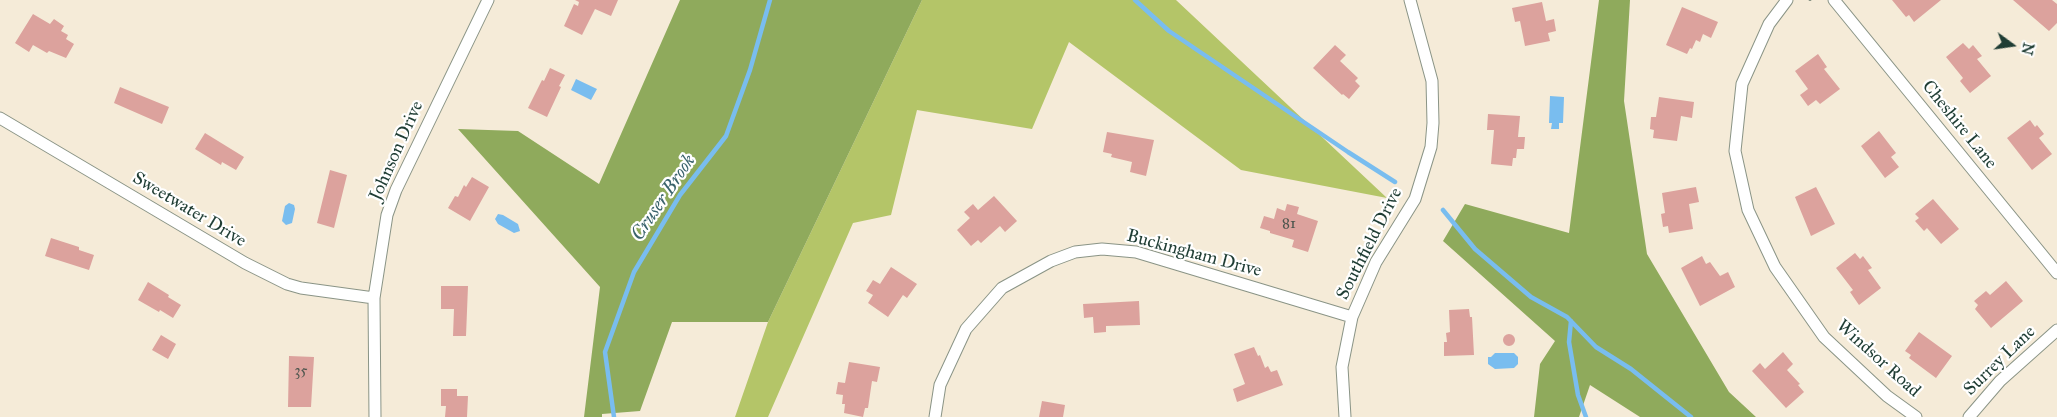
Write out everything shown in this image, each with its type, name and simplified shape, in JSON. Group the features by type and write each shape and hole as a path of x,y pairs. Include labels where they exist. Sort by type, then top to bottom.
{"street":[{"name":"Johnson Drive","path":"375,417 374,298 387,215 396,190 488,0"},
{"name":"Southfield Drive","path":"1345,417 1342,367 1352,317 1376,262 1415,199 1431,146 1433,123 1432,81 1410,0"},
{"name":"Windsor Road","path":"1788,0 1769,24 1742,84 1734,151 1748,210 1775,267 1824,337 1887,396 1916,417"},
{"name":"Cheshire Lane","path":"1834,0 2057,273"},
{"name":"Sweetwater Drive","path":"0,118 244,263 270,276 301,288 374,298"},
{"name":"Buckingham Drive","path":"934,417 940,384 966,329 1002,288 1051,261 1075,252 1102,249 1136,252 1352,317"},
{"name":"Surrey Lane","path":"1969,417 2000,381 2057,330"}],"green space":[{"path":"680,0 922,0 768,322 672,322 640,411 602,414 602,417 584,417 600,287 458,129 518,131 599,184"},
{"path":"922,0 1176,0 1387,198 1241,170 1069,42 1032,129 917,110 891,215 853,223 768,417 735,417 768,322"},
{"path":"1599,0 1630,0 1624,101 1647,254 1729,392 1756,417 1640,417 1590,385 1579,417 1534,417 1540,364 1555,341 1443,241 1465,204 1569,233"}],"water":[{"path":"576,79 597,89 591,100 571,90"},
{"path":"1550,96 1564,97 1563,123 1559,123 1559,129 1551,129 1552,123 1549,123"},
{"path":"289,203 294,205 295,209 292,223 286,225 282,221 285,206"},
{"path":"498,214 518,224 520,231 514,233 498,224 495,219"},
{"path":"1495,353 1514,353 1518,357 1518,364 1514,368 1495,369 1488,364 1488,357"}],"building":[{"path":"575,0 618,0 611,16 595,9 582,35 564,26 574,4 578,6 579,2"},
{"path":"1892,0 1941,0 1914,22 1909,15 1906,17"},
{"path":"2013,0 2052,0 2057,4 2057,23 2049,31"},
{"path":"1542,2 1546,21 1554,19 1556,31 1548,33 1550,41 1525,46 1520,21 1515,22 1512,8"},
{"path":"1682,7 1718,22 1711,38 1703,34 1700,42 1696,40 1692,49 1690,48 1687,54 1666,45"},
{"path":"33,14 50,24 54,19 64,26 61,31 68,35 66,39 74,44 66,58 49,51 47,53 33,45 29,52 15,43"},
{"path":"1963,43 1969,49 1973,45 1982,56 1977,59 1991,76 1970,93 1960,81 1963,78 1946,57"},
{"path":"1335,45 1346,55 1340,61 1358,78 1355,81 1360,86 1349,99 1342,95 1313,68"},
{"path":"1818,54 1827,67 1824,69 1840,89 1820,104 1816,100 1808,106 1800,95 1808,89 1795,71"},
{"path":"550,68 565,75 547,117 528,108"},
{"path":"120,87 169,107 162,124 114,103"},
{"path":"1659,97 1694,102 1692,118 1681,116 1677,141 1653,138 1654,130 1650,129 1651,117 1656,117"},
{"path":"1488,114 1520,116 1518,137 1525,137 1524,149 1517,149 1516,158 1513,158 1512,166 1491,164 1494,130 1487,130"},
{"path":"2030,120 2044,134 2039,138 2052,154 2032,170 2007,138"},
{"path":"1879,131 1896,153 1891,157 1899,167 1885,178 1861,146"},
{"path":"1107,132 1154,140 1146,176 1130,172 1132,162 1111,157 1112,154 1103,152"},
{"path":"205,133 244,157 236,170 222,162 221,165 195,149"},
{"path":"330,170 347,175 334,228 317,223"},
{"path":"472,177 489,187 470,221 448,208 455,196 458,197 464,185 466,187"},
{"path":"1696,187 1699,202 1689,204 1693,229 1669,233 1668,226 1663,227 1661,214 1665,213 1662,193"},
{"path":"1816,187 1835,224 1811,236 1795,197"},
{"path":"994,196 1017,221 1005,232 1000,226 981,243 978,240 971,246 957,230 970,218 964,212 973,204 978,210"},
{"path":"1933,199 1959,229 1941,244 1927,228 1924,231 1915,221 1919,218 1915,214"},
{"path":"1287,204 1299,207 1297,214 1318,221 1308,252 1292,247 1294,240 1260,228 1264,216 1274,219 1277,208 1285,211"},
{"path":"51,238 79,247 79,250 94,255 89,270 45,256"},
{"path":"1855,253 1860,259 1863,256 1872,268 1868,270 1881,288 1859,305 1850,292 1853,290 1836,268"},
{"path":"1702,256 1706,264 1710,262 1720,276 1728,272 1735,287 1700,306 1681,268"},
{"path":"891,267 917,284 907,298 903,295 888,317 868,303 873,295 866,291 873,280 880,284"},
{"path":"2006,281 2023,301 1991,328 1975,309 1978,305 1974,301 1986,291 1990,295"},
{"path":"148,282 181,305 173,318 138,300"},
{"path":"441,286 468,286 466,336 453,336 454,309 441,309"},
{"path":"1139,301 1140,325 1106,326 1106,332 1094,333 1093,317 1084,318 1083,304"},
{"path":"1469,309 1470,317 1472,317 1474,355 1444,356 1444,342 1447,342 1446,333 1450,332 1449,310"},
{"path":"1919,332 1952,356 1936,378 1909,358 1911,355 1905,351"},
{"path":"1507,334 1511,334 1515,340 1511,346 1507,346 1503,342 1503,338"},
{"path":"161,335 176,344 168,359 152,350"},
{"path":"1254,347 1258,356 1260,355 1265,368 1268,366 1271,372 1277,370 1283,385 1237,402 1233,389 1245,384 1234,354"},
{"path":"1783,352 1793,364 1787,370 1800,384 1798,385 1804,392 1786,408 1752,371 1760,363 1765,369"},
{"path":"289,356 314,357 311,407 288,407"},
{"path":"849,362 880,367 877,382 872,381 868,408 865,408 863,417 844,413 843,395 836,394 838,382 845,383"},
{"path":"441,389 457,389 457,396 468,396 467,417 445,417 446,406 441,406"},
{"path":"1042,401 1065,405 1063,417 1039,417"}],"waterway":[{"name":"Cruser Brook","path":"614,417 605,352 634,272 680,195 726,136 750,70 770,0"},
{"path":"1135,0 1169,31 1395,182"},
{"path":"1443,210 1475,249 1531,297 1567,317 1596,347 1631,369 1691,417"},
{"path":"1571,321 1569,342 1578,395 1586,417"}]}
